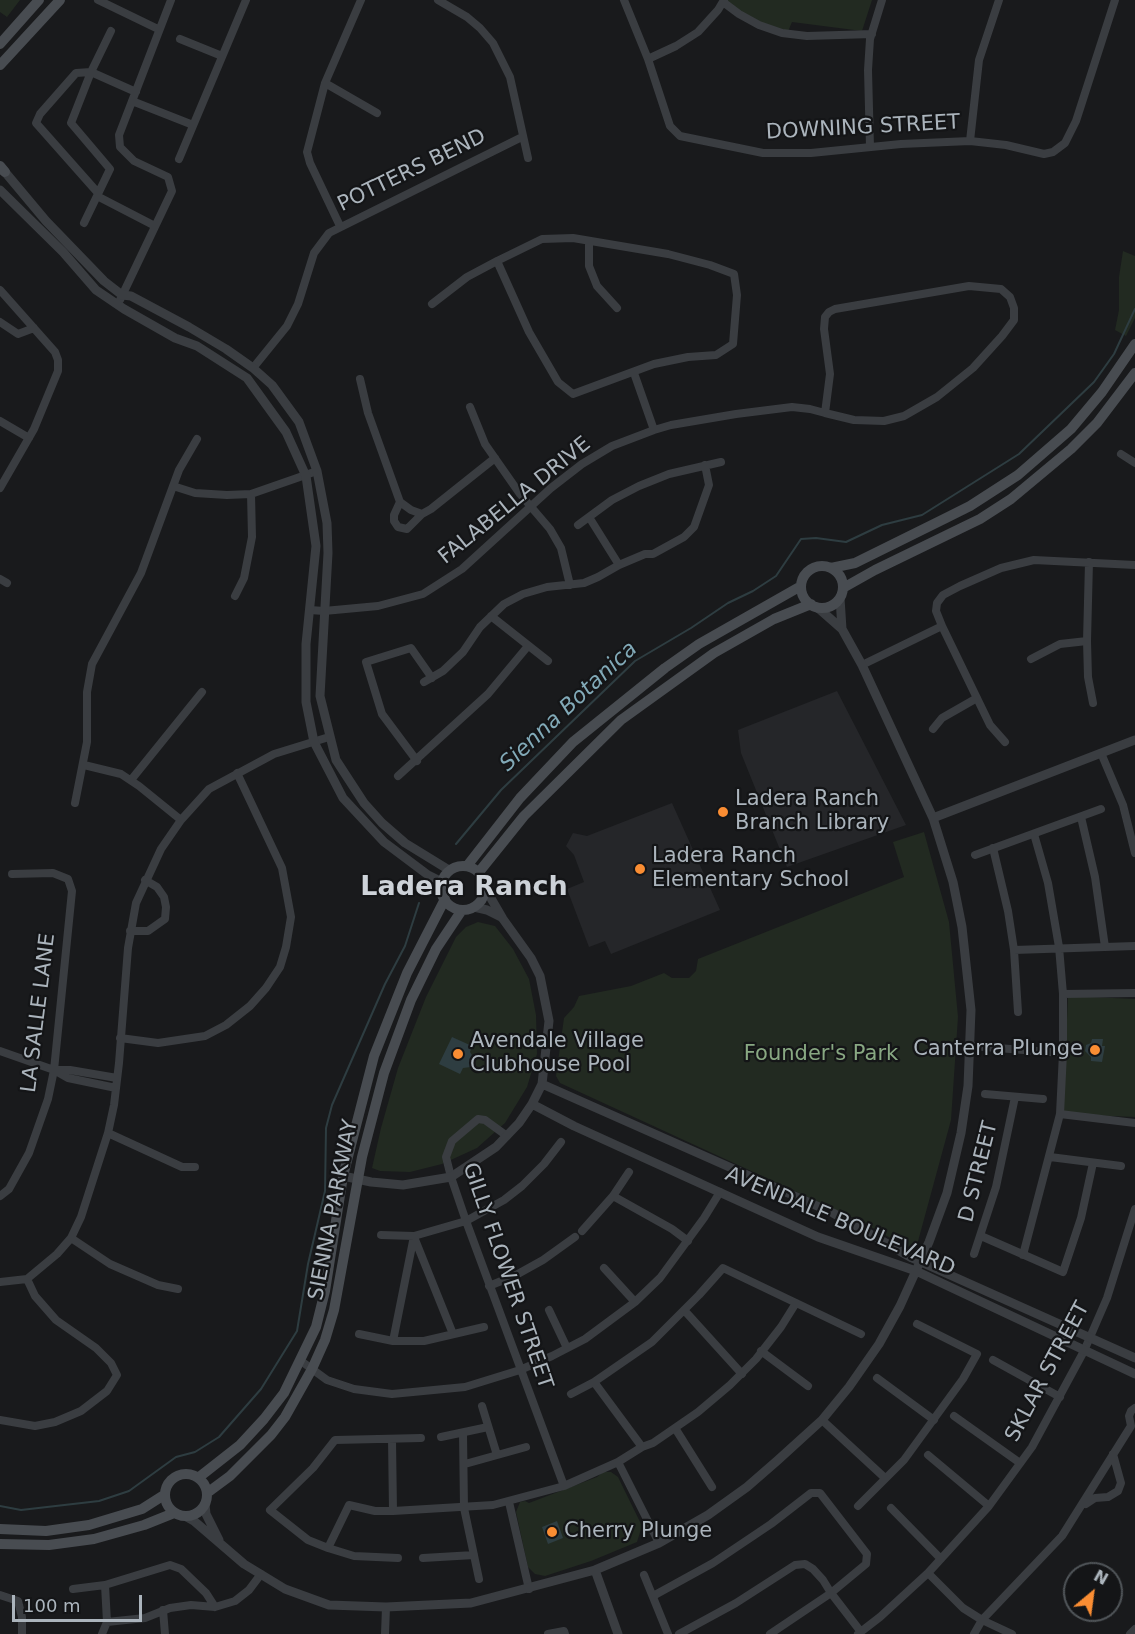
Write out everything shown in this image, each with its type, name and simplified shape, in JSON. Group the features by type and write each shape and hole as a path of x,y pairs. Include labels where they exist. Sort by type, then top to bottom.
{"main road":[{"path":"0,44 39,0"},
{"path":"0,65 60,0"},
{"path":"831,568 855,563 946,518 970,506 1018,475 1071,429 1102,393 1135,344"},
{"path":"479,872 524,816 621,720 714,653 774,619 814,606 831,606 841,593 980,519 1011,499 1071,449 1103,415 1135,374"},
{"path":"814,606 802,593 801,586 811,569 825,566 831,568 840,576 841,593"},
{"path":"468,866 520,798 573,742 665,668 699,644 801,586"},
{"path":"468,908 449,905 441,891 442,882 450,870 455,867 468,866 479,872 485,888"},
{"name":"SIENNA PARKWAY","path":"207,1493 230,1476 271,1436 290,1409 312,1369 325,1340 334,1310 370,1120 384,1073 411,1000 436,950 468,908 482,899 485,888"},
{"name":"SIENNA PARKWAY","path":"198,1478 240,1445 264,1419 284,1393 316,1327 325,1291 343,1176 374,1056 407,973 445,899"},
{"path":"186,1474 203,1482 207,1493 205,1504 197,1513 185,1516 174,1513 169,1508 164,1495 168,1482 179,1475 186,1474"},
{"path":"0,1529 46,1531 89,1525 148,1506 164,1495"},
{"path":"0,1544 49,1545 94,1539 144,1525 174,1513"},
{"path":"0,1534 40,1535 46,1531"}],"street":[{"path":"98,0 158,29"},
{"path":"117,305 172,191 168,177 134,161 120,147 119,135 171,0"},
{"path":"179,159 246,0"},
{"path":"340,226 307,152 326,82 361,0"},
{"path":"438,0 467,17 493,44 510,77 528,158"},
{"name":"DOWNING STREET","path":"624,0 648,59 670,126 680,136 763,153 811,153 970,141 1006,145 1034,153 1053,153 1065,143 1076,121 1115,0"},
{"path":"870,147 868,70 872,34 882,0"},
{"path":"970,141 979,60 999,0"},
{"path":"648,59 676,46 698,32 724,1 739,14 759,25 782,33 807,36 872,34"},
{"path":"84,223 110,169 71,123 91,72 111,31"},
{"path":"180,39 222,56"},
{"path":"136,92 91,72 76,73 40,114 36,123 98,195 155,226"},
{"path":"326,82 377,113"},
{"path":"132,101 193,125"},
{"name":"POTTERS BEND","path":"253,368 287,326 298,304 314,253 329,233 522,137"},
{"path":"2,169 104,281 122,295 131,296 189,327 253,368 272,385 299,422 317,471 327,523 328,553 320,696 336,760 364,803 382,823 405,843 450,870"},
{"path":"0,190 63,252 96,290 117,305 175,338 197,346 247,378 286,432 306,476 316,546 306,644 306,702 314,742 343,798 384,842 442,882"},
{"path":"432,304 467,277 497,261 542,239 573,238 668,254 734,274 737,295 733,344 716,355 688,357 654,364 573,394 558,382 529,332 497,261"},
{"path":"589,241 589,266 597,286 616,308"},
{"name":"FALABELLA DRIVE","path":"310,610 324,611 378,606 423,594 462,569 551,488 582,464 612,446 654,430 671,425 792,407 854,420 884,421 904,416 937,397 973,368 1002,336 1014,320 1014,308 1010,297 1001,289 969,286 835,309 829,312 825,317 824,329 830,374 825,413"},
{"path":"0,488 29,438 57,371 58,360 55,352 1,292"},
{"path":"0,322 18,334 34,328"},
{"path":"247,378 253,368"},
{"path":"634,373 654,430"},
{"path":"360,379 368,414 400,502 422,514"},
{"path":"470,407 485,444 550,529 561,548 570,585"},
{"path":"0,421 29,438"},
{"path":"75,803 87,742 87,692 92,664 141,573 178,470 197,438"},
{"path":"1121,454 1135,463"},
{"path":"400,502 394,515 394,521 398,527 407,529 422,514 495,458"},
{"path":"578,525 612,500 639,486 669,474 721,462"},
{"path":"417,760 382,714 366,662 411,648 428,680 443,671 463,652 491,616 504,604 523,594 547,587 584,583 645,554 653,554 684,537 694,526 709,485 705,465"},
{"path":"173,486 195,493 251,494 317,471"},
{"path":"236,596 244,578 252,537 251,494"},
{"path":"589,517 619,565"},
{"path":"631,560 632,548"},
{"path":"1005,742 990,725 942,626 936,611 937,603 943,595 960,586 1001,568 1034,560 1135,566"},
{"path":"1089,562 1087,641 1093,703"},
{"path":"841,593 842,629"},
{"path":"185,1516 220,1542 244,1564 285,1589 329,1605 386,1607 471,1603 529,1589 595,1570 659,1543 708,1515 747,1487 822,1420 849,1387 879,1344 919,1267 939,1217 955,1164 968,1086 971,1046 970,1000 962,927 953,882 933,818 862,665 842,629 825,612 814,606"},
{"path":"491,616 548,661"},
{"path":"862,665 942,626"},
{"path":"1031,659 1060,644 1087,641"},
{"path":"398,776 488,694 528,646"},
{"path":"130,780 201,692"},
{"path":"933,729 942,717 977,698"},
{"path":"0,1282 27,1279 57,1254 71,1238 81,1217 108,1133 116,1088 130,931 136,903 161,849 181,820 209,789 274,754 329,737"},
{"path":"933,818 1135,740"},
{"path":"1101,753 1123,804 1135,853"},
{"path":"84,765 121,774 181,820"},
{"path":"120,1038 158,1043 205,1036 226,1025 250,1006 280,967 291,917 282,868 237,773"},
{"path":"975,855 1101,809"},
{"path":"1081,817 1095,877 1105,947"},
{"path":"1023,1255 1060,1114 1062,1053 1063,994 1059,947 1048,883 1034,834"},
{"path":"993,849 1008,911 1014,950 1018,1012"},
{"name":"LA SALLE LANE","path":"0,1196 9,1189 29,1153 48,1099 54,1070 72,891 68,879 53,873 12,874"},
{"path":"130,931 148,931 165,919 164,897 157,887 145,880"},
{"path":"343,1176 403,1185 451,1177 496,1147 507,1136 532,1104 542,1084 549,1021 540,976 531,958 503,919 485,888"},
{"path":"468,908 487,910 503,919"},
{"path":"1014,950 1135,946"},
{"path":"1063,994 1135,993"},
{"path":"971,1046 1062,1053"},
{"path":"0,1051 54,1070 68,1078 116,1088"},
{"path":"54,1070 70,1070 117,1078"},
{"name":"AVENDALE BOULEVARD","path":"542,1084 833,1213 919,1267 1084,1351 1135,1374"},
{"path":"985,1094 1043,1099"},
{"name":"D STREET","path":"974,1254 998,1178 1015,1096"},
{"name":"AVENDALE BOULEVARD","path":"532,1104 574,1126 818,1237 919,1267 1089,1336 1135,1358"},
{"path":"1060,1114 1135,1123"},
{"name":"GILLY FLOWER STREET","path":"507,1136 485,1120 478,1119 470,1124 452,1141 447,1152 451,1177 564,1486"},
{"path":"108,1133 182,1167 195,1167"},
{"path":"381,1235 414,1236 466,1221 504,1200 522,1186 544,1164 561,1142"},
{"path":"1050,1157 1121,1166"},
{"path":"981,1236 1063,1272 1081,1218 1093,1163"},
{"path":"582,1231 613,1196 629,1173"},
{"path":"301,1361 327,1380 354,1389 392,1394 465,1387 520,1370 585,1339 635,1302 660,1278 720,1192"},
{"path":"613,1196 672,1229 688,1241"},
{"name":"SKLAR STREET","path":"860,1633 928,1573 989,1506 1020,1463 1084,1351 1107,1298 1135,1209"},
{"path":"414,1236 453,1334"},
{"path":"393,1341 414,1236"},
{"path":"489,1286 516,1275 543,1260 575,1237"},
{"path":"71,1238 110,1264 158,1285 178,1288"},
{"path":"604,1268 635,1302"},
{"path":"571,1394 594,1382 652,1342 723,1268 861,1334"},
{"path":"0,1420 35,1426 55,1422 81,1411 107,1391 117,1375 111,1363 96,1348 56,1320 35,1296 27,1279"},
{"path":"328,1548 349,1505 375,1511 393,1511 464,1508 509,1502 564,1486 618,1462 653,1443 698,1412 742,1374 781,1327 796,1303"},
{"path":"549,1310 567,1348"},
{"path":"684,1310 742,1374"},
{"path":"858,1506 904,1460 963,1379 976,1354 917,1324"},
{"path":"359,1334 393,1341 424,1341 484,1327"},
{"path":"761,1351 808,1386"},
{"path":"993,1360 1060,1396"},
{"path":"877,1378 934,1420"},
{"path":"594,1382 642,1447"},
{"path":"482,1406 497,1455"},
{"path":"974,1634 982,1620 1062,1536 1133,1426 1129,1416 1135,1408"},
{"path":"954,1416 1020,1463"},
{"path":"822,1420 885,1478"},
{"path":"441,1437 488,1427"},
{"path":"675,1428 712,1487"},
{"path":"463,1433 464,1508 479,1579"},
{"path":"398,1558 354,1556 328,1548 308,1540 270,1510 314,1468 335,1440 421,1438"},
{"path":"392,1440 393,1511"},
{"path":"465,1464 526,1447"},
{"path":"1082,1506 1095,1498 1108,1497 1118,1491 1121,1484 1113,1454"},
{"path":"928,1455 989,1506"},
{"path":"618,1462 659,1543"},
{"path":"653,1596 713,1563 771,1524 811,1492 820,1494 867,1554 866,1564 831,1593 770,1634"},
{"path":"509,1502 529,1589"},
{"path":"205,1504 206,1514 220,1542"},
{"path":"891,1508 941,1559"},
{"path":"423,1558 474,1555"},
{"path":"679,1634 736,1603 795,1565 805,1564 813,1569 860,1633"},
{"path":"73,1589 105,1585 170,1565 181,1569 206,1593 215,1607"},
{"path":"595,1570 618,1634"},
{"path":"928,1573 963,1608 1012,1634"},
{"path":"107,1623 145,1618 163,1610 191,1605 215,1607 235,1601 249,1590 261,1574"},
{"path":"644,1575 668,1634"},
{"path":"102,1634 107,1623 105,1585"},
{"path":"0,1595 18,1601 22,1617 22,1634"},
{"path":"386,1607 386,1634"},
{"path":"163,1610 165,1634"},
{"path":"1131,1634 1135,1629"},
{"path":"548,1634 564,1632"}],"shaded area":[{"path":"837,691 906,825 787,867 741,753 738,730"},
{"name":"Ladera Ranch Elementary School","path":"672,803 720,910 611,954 605,941 589,947 567,889 584,882 574,855 566,846 573,833 587,836"},
{"name":"Avendale Village Clubhouse Pool","path":"452,1037 472,1046 470,1052 475,1063 471,1067 463,1068 460,1074 439,1064"},
{"name":"Canterra Plunge","path":"1092,1039 1103,1039 1102,1046 1105,1046 1102,1062 1091,1061 1091,1057 1085,1051 1086,1045 1091,1043"},
{"name":"Cherry Plunge","path":"557,1521 563,1538 548,1544 542,1527"}],"green space":[{"path":"0,0 20,0 7,17 0,12"},
{"path":"724,0 872,0 862,31 792,22 787,34 759,25"},
{"path":"1123,251 1135,256 1135,318 1126,336 1115,330 1119,310 1119,277"},
{"name":"Founder's Park","path":"924,832 949,922 958,1017 951,1120 917,1245 908,1248 864,1223 560,1083 556,1076 564,1018 574,1007 579,996 631,986 664,973 672,978 689,978 696,971 698,959 904,877 893,842"},
{"path":"478,922 495,926 513,949 529,979 536,1015 537,1054 527,1087 505,1123 477,1148 442,1164 410,1172 380,1171 372,1168 398,1068 426,997 456,937 466,927"},
{"path":"1068,996 1135,999 1135,1117 1063,1114"},
{"path":"603,1472 611,1472 618,1477 642,1526 637,1542 591,1561 545,1576 535,1574 528,1567 516,1512 520,1502 529,1503 597,1477"}],"waterway":[{"name":"Sienna Botanica","path":"456,844 501,790 635,661 776,576 801,539 816,538 846,542 882,525 922,515 1019,454 1094,382 1114,354 1135,309"},
{"name":"Sienna Botanica","path":"0,1506 21,1510 99,1501 129,1491 176,1457 195,1452 219,1437 261,1389 297,1331 308,1264 325,1191 326,1128 332,1105 385,984 405,946 419,903"}],"place":[{"name":"Ladera Ranch Branch Library","path":"723,812"},
{"name":"Ladera Ranch Elementary School","path":"640,869"},
{"name":"Canterra Plunge","path":"1095,1050"},
{"name":"Avendale Village Clubhouse Pool","path":"458,1054"},
{"name":"Cherry Plunge","path":"552,1532"}],"district":[{"name":"Ladera Ranch","path":"464,888"}]}
